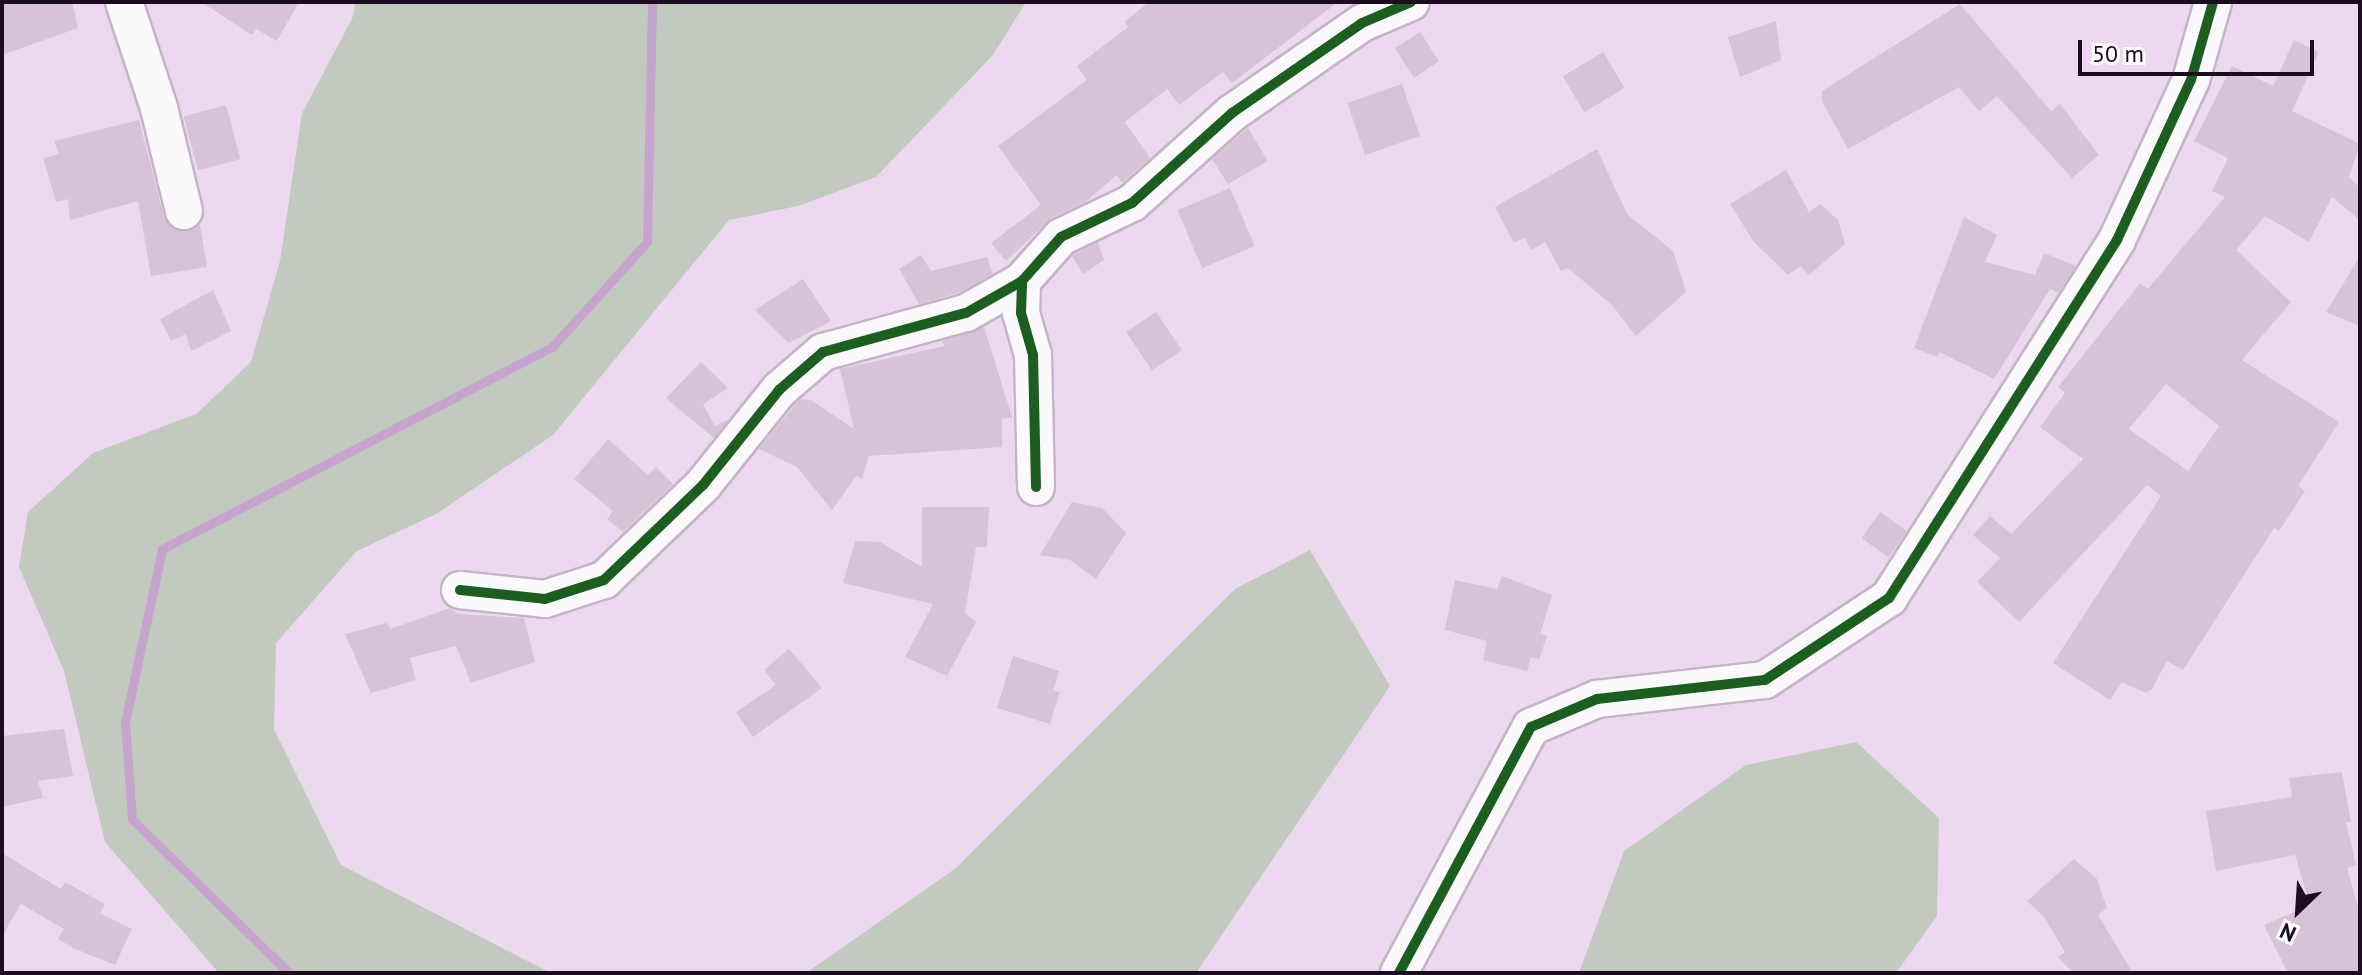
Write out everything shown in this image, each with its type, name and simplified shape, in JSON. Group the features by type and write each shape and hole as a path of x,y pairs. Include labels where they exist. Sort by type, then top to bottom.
{"street":[{"path":"124,2 159,108 184,211"},
{"path":"460,590 545,599 604,580 703,485 779,390 823,352 878,341 966,313 1022,281 1061,237 1132,203 1232,113 1362,23 1411,2"},
{"path":"1399,973 1531,727 1597,699 1765,680 1889,598 2117,240 2191,80 2213,2"},
{"path":"1022,281 1021,313 1033,355 1036,487"}],"shaded area":[{"path":"356,2 1026,2 993,55 876,177 798,206 729,220 553,435 436,514 357,551 276,643 274,729 341,865 551,973 219,973 105,842 64,671 19,567 28,512 93,453 196,414 251,362 280,261 302,113 352,19"},
{"path":"1310,550 1390,686 1196,973 806,973 956,868 1235,589"},
{"path":"1856,742 1939,818 1937,916 1896,973 1579,973 1624,851 1746,765"}],"building":[{"path":"2,2 72,2 78,28 2,55"},
{"path":"201,2 299,2 277,41 256,29 252,35"},
{"path":"1149,2 1338,2 1232,83 1223,72 1179,105 1167,89 1125,122 1150,158 1122,183 1117,175 1084,203 1051,218 1006,261 991,243 1041,205 998,146 1087,80 1077,66 1128,27 1124,22"},
{"path":"1960,4 2051,111 2060,104 2099,155 2072,178 1997,96 1979,111 1959,87 1848,149 1822,101 1822,91"},
{"path":"1776,21 1781,60 1740,77 1728,37"},
{"path":"1420,32 1439,61 1414,78 1395,48"},
{"path":"2294,40 2319,52 2292,111 2360,144 2349,177 2360,188 2360,220 2332,197 2309,242 2265,216 2236,250 2291,302 2242,360 2339,422 2298,486 2305,491 2279,531 2274,528 2183,670 2167,661 2152,689 2146,693 2122,682 2110,700 2053,663 2161,496 2147,485 2019,622 1977,582 2000,558 1973,535 1990,516 2011,534 2083,459 2040,427 2065,393 2058,387 2140,283 2148,289 2225,197 2212,191 2228,158 2194,141 2232,66 2273,86","holes":["2166,384 2219,426 2188,471 2129,429"]},
{"path":"1603,52 1625,88 1584,112 1563,76"},
{"path":"1402,84 1420,136 1365,155 1347,103"},
{"path":"226,105 240,159 198,170 183,116"},
{"path":"139,120 164,217 179,231 200,225 207,267 151,276 138,201 70,220 68,199 56,202 43,158 59,154 54,141"},
{"path":"1248,128 1268,161 1228,184 1212,159"},
{"path":"1597,149 1627,214 1673,251 1686,292 1636,336 1612,305 1568,268 1561,271 1545,242 1531,250 1525,238 1514,243 1495,207"},
{"path":"1786,170 1809,212 1820,204 1838,220 1845,244 1809,275 1800,266 1788,275 1754,242 1730,204"},
{"path":"1230,188 1255,246 1202,268 1178,210"},
{"path":"1964,217 1997,235 1985,262 2035,275 2044,253 2076,266 2058,293 2050,289 1994,379 1939,352 1937,357 1914,348"},
{"path":"1098,242 1104,260 1083,274 1072,256"},
{"path":"921,255 931,271 987,257 993,274 958,293 919,304 899,269"},
{"path":"2360,256 2360,326 2326,312"},
{"path":"803,279 831,321 789,343 755,310"},
{"path":"213,290 231,331 191,351 186,334 171,341 160,319"},
{"path":"1156,312 1182,350 1152,370 1126,332"},
{"path":"984,327 1012,417 1002,419 1002,447 869,456 862,479 856,476 832,510 797,467 759,449 800,399 811,400 854,429 840,369 945,346 942,341"},
{"path":"701,362 728,388 703,404 715,426 729,419 714,438 666,398"},
{"path":"608,439 648,475 656,467 673,484 623,532 607,519 613,511 574,479"},
{"path":"1072,502 1102,508 1126,533 1096,579 1070,560 1040,555"},
{"path":"922,507 989,507 987,547 976,547 965,613 976,622 947,676 905,657 933,604 843,583 855,541 880,542 922,567"},
{"path":"1880,512 1907,531 1889,557 1862,538"},
{"path":"1502,576 1552,595 1540,634 1547,636 1539,660 1531,657 1527,671 1483,660 1487,641 1445,630 1455,580 1497,589"},
{"path":"450,608 458,614 524,618 535,662 471,683 456,646 410,658 416,680 371,693 345,634 387,623 390,629"},
{"path":"789,649 822,688 753,737 736,712 776,685 764,670"},
{"path":"1013,656 1059,671 1053,691 1060,692 1050,724 997,708"},
{"path":"64,729 73,776 38,781 43,798 2,807 2,736"},
{"path":"2342,772 2351,822 2346,822 2356,865 2347,868 2360,914 2360,973 2288,973 2264,925 2310,905 2295,855 2216,871 2206,811 2292,797 2289,778"},
{"path":"2,853 61,889 65,882 105,904 100,913 132,929 115,965 58,939 64,929 21,904 2,936"},
{"path":"2074,859 2097,879 2107,908 2098,915 2133,973 2073,973 2058,957 2065,952 2044,917 2027,901"}],"waterway":[{"path":"289,973 132,819 125,722 162,549 552,347 647,242 652,2"}],"cycle path":[{"path":"1036,487 1033,355 1021,313 1022,281 1061,237 1132,203 1232,113 1362,23 1411,2"},
{"path":"1399,973 1531,727 1597,699 1765,680 1889,598 2117,240 2191,80 2213,2"},
{"path":"460,590 545,599 604,580 703,485 779,390 823,352 966,313 1022,281"}]}
